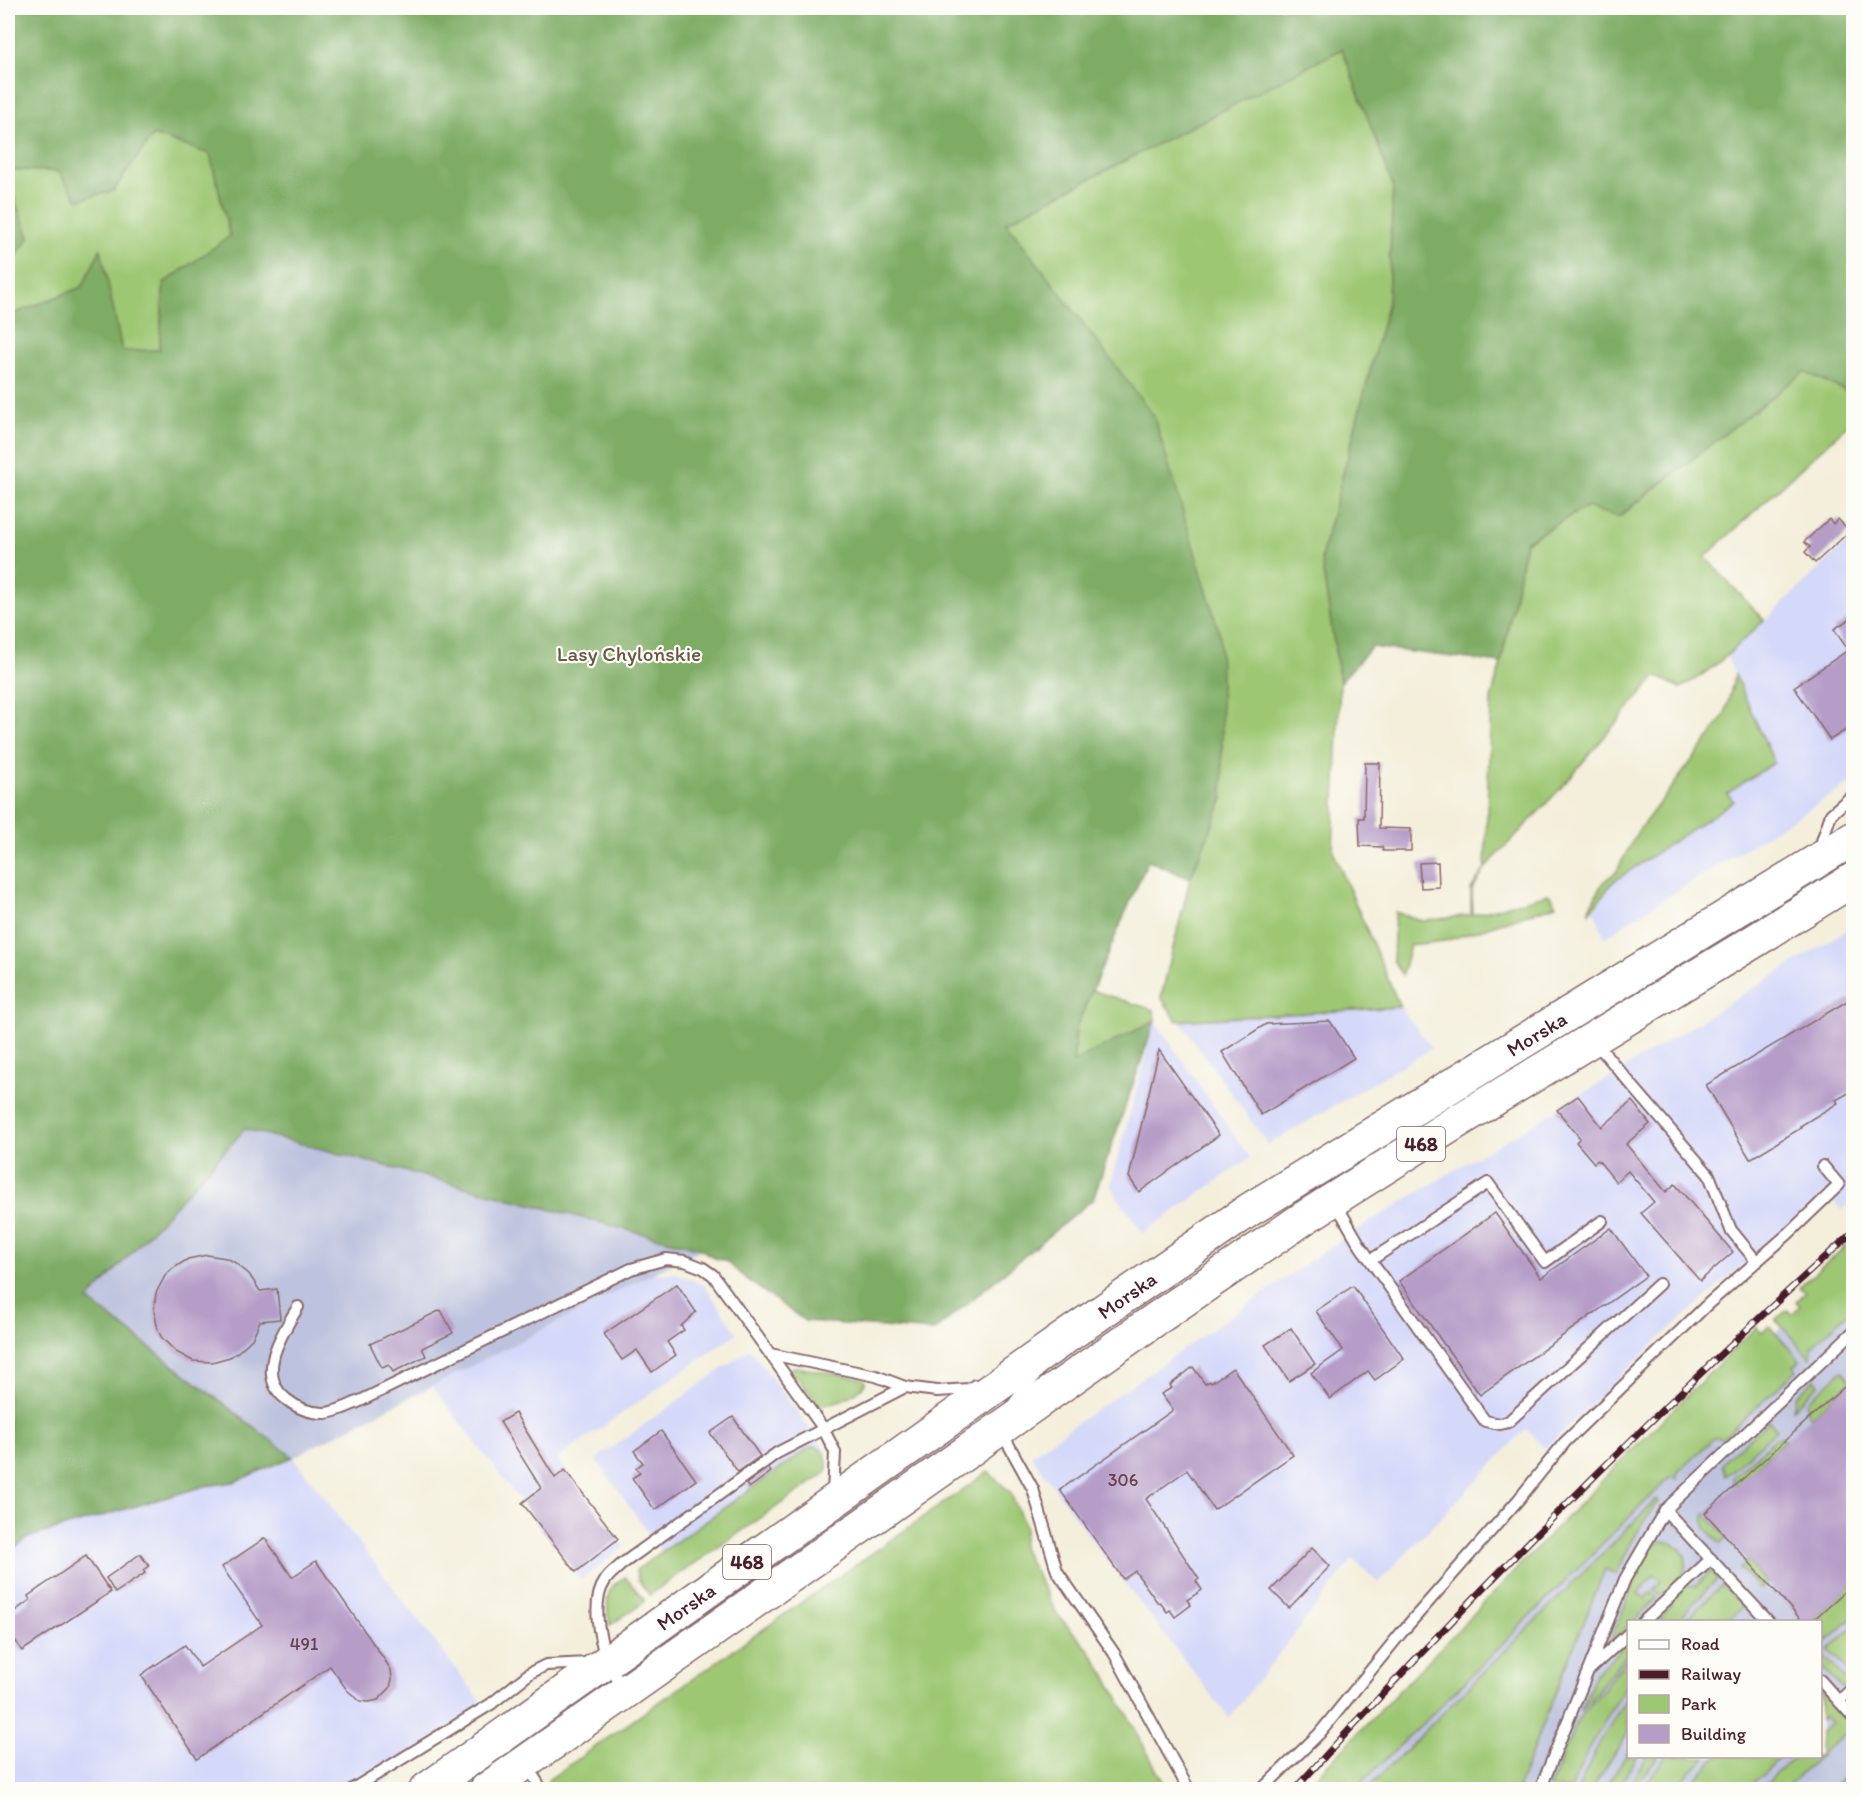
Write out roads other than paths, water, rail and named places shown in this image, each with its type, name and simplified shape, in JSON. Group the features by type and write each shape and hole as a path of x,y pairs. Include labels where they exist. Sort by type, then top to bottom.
{"main road":[{"name":"Morska","path":"486,1790 1162,1314 1333,1199 1504,1073 1815,862 1854,838"},
{"name":"Morska","path":"426,1790 832,1503 945,1410 1067,1336 1249,1210 1504,1073 1592,1039 1854,879"}],"lane":[{"path":"1815,862 1832,814 1854,794"},
{"path":"1592,1039 1709,1175 1731,1230 1757,1262"},
{"path":"1261,1790 1319,1734 1401,1633 1519,1499 1565,1442 1709,1303 1757,1262 1839,1185 1823,1166"},
{"path":"1371,1260 1488,1183 1545,1262 1602,1221"},
{"path":"1333,1199 1371,1260 1485,1421 1492,1424 1508,1422 1659,1284"},
{"path":"298,1307 283,1331 270,1375 276,1392 298,1409 326,1413 360,1401 631,1269 666,1259 685,1261 713,1275 824,1428 835,1452 832,1503"},
{"path":"1540,1790 1625,1578 1665,1510 1854,1330"},
{"path":"1067,1336 1012,1406 1000,1428 1033,1489 1058,1571 1114,1653 1189,1790"},
{"path":"770,1354 876,1376 905,1387 945,1410"},
{"path":"625,1691 608,1662 601,1638 598,1608 600,1591 605,1580 622,1564 777,1453 905,1387"},
{"path":"882,1511 931,1463"},
{"path":"1665,1510 1767,1620"},
{"path":"1645,1620 1711,1559"},
{"path":"1588,1671 1627,1637"},
{"path":"351,1790 491,1704 518,1682 546,1665 608,1662"},
{"path":"1822,1681 1854,1718"},
{"path":"1839,1701 1854,1687"},
{"path":"525,1762 542,1790"}],"railway":[{"path":"1294,1790 1497,1574 1637,1434 1854,1231"}],"park label":[{"name":"Lasy Chylońskie","path":"629,653"}]}
